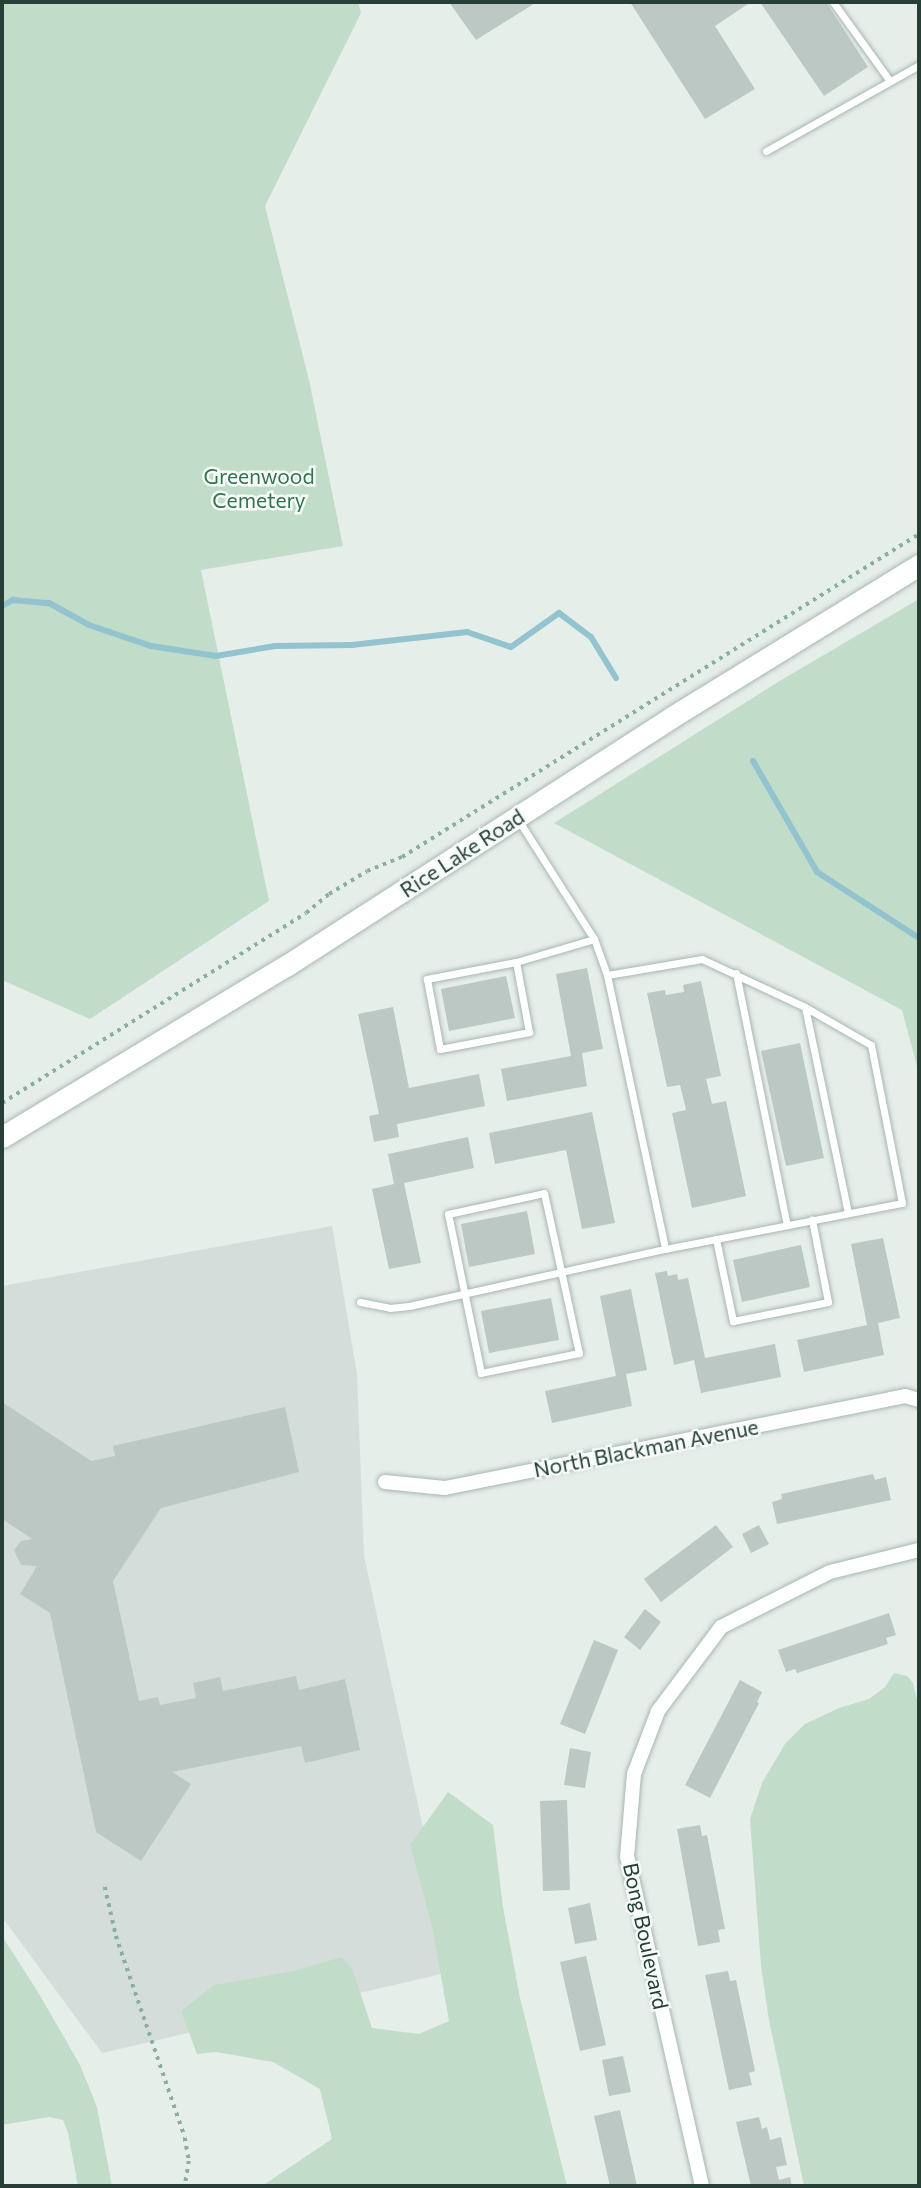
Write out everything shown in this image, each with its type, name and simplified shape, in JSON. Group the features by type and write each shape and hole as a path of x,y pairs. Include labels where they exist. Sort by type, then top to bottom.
{"main road":[{"name":"Rice Lake Road","path":"2,1138 286,967 919,565"}],"street":[{"name":"North Blackman Avenue","path":"385,1482 445,1488 912,1398"},
{"name":"Bong Boulevard","path":"702,2186 628,1857 634,1774 658,1711 720,1627 830,1572 919,1550"}],"lane":[{"path":"834,2 890,81"},
{"path":"766,151 919,65"},
{"path":"517,818 594,939 607,975 665,1249"},
{"path":"516,962 529,1032 440,1049 427,979 516,962 594,939"},
{"path":"360,1303 390,1308 665,1249 902,1203 871,1045 805,1007 702,958 607,975"},
{"path":"736,973 787,1225"},
{"path":"805,1007 848,1213"},
{"path":"544,1193 562,1272 579,1353 481,1373 448,1214 544,1193"},
{"path":"716,1239 733,1321 747,1319 828,1302 812,1220"}],"path":[{"path":"2,1103 306,914 329,894 367,871 402,857 919,534"},
{"path":"105,1887 116,1936 185,2138 189,2161 185,2186"}],"shaded area":[{"path":"332,1226 357,1374 364,1556 454,1971 102,2053 2,1917 2,1286"}],"green space":[{"name":"Greenwood Cemetery","path":"2,2 358,2 361,13 265,206 309,380 343,546 201,570 269,901 90,1019 2,980"},
{"path":"919,599 919,1074 902,1010 554,823 778,682"},
{"path":"894,1673 907,1676 913,1683 919,1709 919,2186 804,2186 769,2020 761,1966 750,1819 762,1783 785,1744 805,1724 839,1708 869,1699 885,1687"},
{"path":"448,1792 493,1825 503,1907 520,1998 567,2186 262,2186 332,2139 320,2089 273,2062 216,2052 197,2054 181,2011 214,1985 294,1971 342,1957 353,1971 372,2028 419,2034 449,2021 432,1926 410,1845"},
{"path":"2,1936 80,2065 97,2107 112,2186 78,2186 63,2120 49,2117 2,2125"}],"building":[{"path":"449,2 537,2 476,40"},
{"path":"630,2 751,2 715,26 755,89 705,119"},
{"path":"760,2 826,2 868,67 824,96"},
{"path":"587,968 603,1049 582,1053 587,1086 507,1101 501,1069 571,1056 556,974"},
{"path":"506,976 515,1018 449,1031 441,989"},
{"path":"701,981 721,1076 706,1079 712,1104 726,1101 746,1196 692,1208 672,1113 686,1110 680,1085 667,1087 647,993 665,990 666,995 684,992 683,985"},
{"path":"393,1007 409,1088 479,1074 485,1106 397,1124 399,1137 374,1142 369,1116 379,1114 358,1014"},
{"path":"800,1043 824,1158 786,1166 761,1051"},
{"path":"592,1112 615,1223 582,1229 566,1150 495,1164 489,1133"},
{"path":"468,1137 474,1168 404,1183 421,1263 389,1269 372,1189 394,1184 388,1154"},
{"path":"527,1211 535,1254 469,1267 461,1224"},
{"path":"883,1238 900,1318 878,1323 884,1355 804,1372 797,1340 867,1325 851,1244"},
{"path":"801,1245 810,1287 742,1302 733,1260"},
{"path":"667,1271 668,1276 677,1274 678,1280 688,1278 705,1358 775,1344 781,1377 701,1393 694,1360 674,1365 655,1273"},
{"path":"631,1289 647,1370 626,1374 632,1406 552,1423 545,1391 616,1376 600,1296"},
{"path":"551,1298 559,1340 489,1353 481,1311"},
{"path":"2,1402 91,1461 115,1456 113,1446 285,1407 299,1472 161,1508 113,1581 139,1701 158,1697 160,1705 196,1698 193,1683 220,1677 223,1691 296,1676 299,1690 345,1679 360,1750 305,1763 301,1746 172,1772 191,1784 141,1861 96,1832 50,1613 20,1594 37,1566 21,1565 14,1550 21,1541 32,1539 2,1519"},
{"path":"873,1474 875,1480 886,1477 891,1500 777,1524 772,1502 782,1499 781,1494"},
{"path":"716,1525 733,1547 661,1602 644,1579"},
{"path":"759,1525 769,1544 751,1553 742,1534"},
{"path":"645,1609 661,1622 640,1650 624,1637"},
{"path":"889,1613 896,1635 886,1638 888,1644 797,1673 795,1669 786,1672 778,1650"},
{"path":"594,1640 618,1650 585,1734 560,1724"},
{"path":"740,1680 762,1692 757,1702 759,1703 710,1798 685,1785"},
{"path":"570,1748 591,1752 585,1788 564,1785"},
{"path":"567,1800 570,1890 543,1891 540,1801"},
{"path":"700,1825 702,1836 707,1835 725,1929 718,1930 720,1942 698,1946 677,1829"},
{"path":"590,1903 597,1940 575,1944 568,1908"},
{"path":"586,1956 606,2045 580,2051 560,1962"},
{"path":"728,1971 730,1981 736,1980 755,2071 749,2073 752,2085 729,2090 705,1975"},
{"path":"623,2056 631,2092 609,2096 602,2060"},
{"path":"620,2110 637,2186 610,2186 594,2116"},
{"path":"759,2117 762,2129 767,2127 770,2140 781,2137 787,2165 776,2167 779,2180 790,2177 792,2186 751,2186 736,2122"}],"waterway":[{"path":"2,606 13,600 49,603 89,625 151,646 216,656 275,646 352,645 467,632 511,647 559,613 591,637 616,678"},
{"path":"753,761 817,872 919,938"}]}
